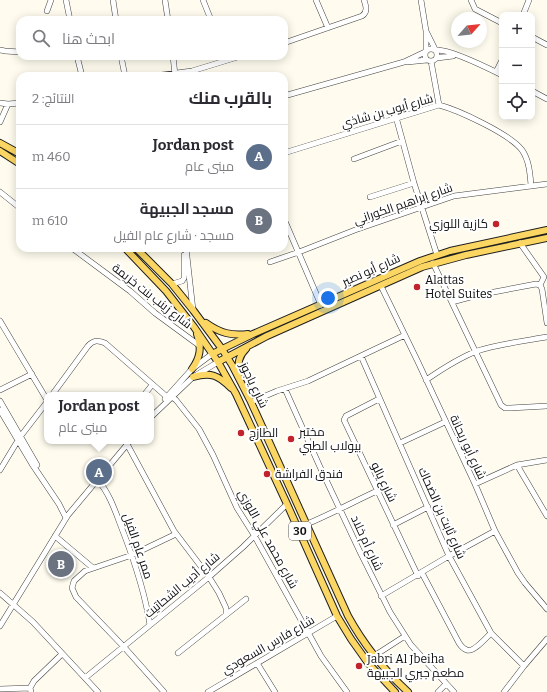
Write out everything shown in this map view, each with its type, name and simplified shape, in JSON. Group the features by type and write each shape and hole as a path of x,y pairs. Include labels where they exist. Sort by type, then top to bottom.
{"main road":[{"path":"0,143 16,152"},
{"path":"0,151 16,161"},
{"name":"شارع أبو نصير","path":"212,354 253,334 408,266 437,255 547,230"},
{"name":"شارع أبو نصير","path":"218,362 252,343 433,263 547,238"},
{"name":"شارع ياجوز","path":"129,252 166,291 194,327 218,362 236,394 288,504 337,616 368,663 395,692"},
{"name":"شارع ياجوز","path":"140,252 172,284 227,357 251,402 342,605 358,635 388,673 408,692"},
{"path":"200,320 227,334 253,334"},
{"path":"192,369 197,362 200,346 194,327"},
{"path":"239,378 239,358 241,353 252,343"},
{"path":"193,377 204,374 217,377 236,394"}],"street":[{"path":"47,11 51,0"},
{"path":"66,0 69,16"},
{"path":"113,0 115,16"},
{"path":"165,0 167,16"},
{"path":"204,0 210,16"},
{"path":"316,0 328,28"},
{"path":"288,41 358,18 365,14 366,10 364,0"},
{"path":"421,0 426,30 425,56 429,61 439,105"},
{"path":"472,0 475,9 499,21"},
{"path":"524,12 529,0"},
{"path":"426,30 438,55 437,58"},
{"path":"535,39 547,45"},
{"path":"288,95 404,62 426,52 429,49 443,51 458,56 499,74"},
{"path":"0,50 16,52"},
{"path":"404,62 429,61 445,56 458,56"},
{"path":"79,60 81,72"},
{"path":"122,60 124,72"},
{"path":"173,60 175,72"},
{"path":"186,72 221,60"},
{"path":"496,72 499,66"},
{"path":"535,93 547,99"},
{"path":"0,103 16,103"},
{"path":"0,122 8,104"},
{"name":"شارع أيوب بن شاذي","path":"288,152 396,117 439,105 489,127 517,145 527,160 531,185"},
{"path":"396,117 414,183 437,255"},
{"path":"354,159 402,142"},
{"path":"370,198 414,183"},
{"name":"شارع إبراهيم الكوراني","path":"270,262 355,230 454,196 547,184"},
{"path":"0,192 16,205"},
{"path":"288,228 321,305"},
{"path":"520,243 544,277 540,285 543,293 547,323"},
{"name":"شارع زينب بنت خزيمة","path":"77,252 130,291 155,314 200,346"},
{"path":"172,284 182,281 184,278 184,252"},
{"path":"186,252 193,310"},
{"path":"433,263 498,401 502,406 516,408 547,406"},
{"path":"452,302 473,296 532,284 540,285"},
{"name":"شارع أبو ريحانة","path":"381,286 426,380 495,532 518,573 547,609"},
{"path":"0,317 44,396"},
{"path":"0,321 10,336"},
{"path":"251,402 277,390 285,389 308,381 405,335"},
{"path":"426,380 457,360 476,352 496,346 547,337"},
{"name":"شارع محمد علي اللوزي","path":"54,392 88,346 95,341 105,343 152,385 176,400 199,429 213,455 236,508 254,535 321,656 347,692"},
{"path":"170,397 192,369 212,354"},
{"name":"شارع ثابت بن الضحاك","path":"361,356 449,556 491,633 524,666"},
{"path":"154,414 193,377 218,362"},
{"path":"0,390 32,376"},
{"path":"146,392 152,385"},
{"name":"شارع أم خلاد","path":"285,389 381,596 404,636 454,692"},
{"name":"شارع يالو","path":"379,399 346,416 344,419 350,435 393,525 459,643 465,650 472,650 491,633"},
{"path":"0,401 19,439"},
{"path":"0,470 19,439 44,405"},
{"path":"0,410 40,470 66,518"},
{"path":"400,443 445,422"},
{"path":"0,626 66,518 126,444"},
{"path":"129,444 176,534 209,577 226,608 226,614"},
{"path":"474,484 517,465 547,460"},
{"path":"517,465 547,516"},
{"name":"ممر عام الفيل","path":"97,479 111,498 132,555 147,605 150,625"},
{"path":"307,524 340,510 346,505 377,491"},
{"name":"شارع أديب الشحاتيت","path":"85,678 209,577 288,504"},
{"path":"393,525 428,507"},
{"path":"381,596 420,575 449,556 495,532"},
{"path":"164,692 124,647 80,602 73,593 72,588 74,581 80,575 93,568 132,555 176,534"},
{"path":"55,536 93,568"},
{"path":"0,593 33,622 98,692"},
{"path":"178,653 246,599"},
{"name":"شارع فارس السعودي","path":"208,692 337,616"},
{"path":"374,656 404,636"},
{"path":"504,692 547,639"},
{"path":"0,690 31,690 34,681 62,654"},
{"path":"257,663 275,692"},
{"path":"438,692 446,684"}],"place":[{"name":"كازية اللوزي","path":"496,224"},
{"name":"Alattas Hotel Suites","path":"417,287"},
{"name":"الطازج","path":"241,433"},
{"name":"مختبر بيولاب الطبي","path":"291,439"},
{"name":"Jordan post","path":"99,472"},
{"name":"فندق الفراشة","path":"267,474"},
{"name":"مسجد الجبيهة","path":"61,564"},
{"name":"Jabri Al Jbeiha مطعم جبري الجبيهة","path":"359,666"}]}
